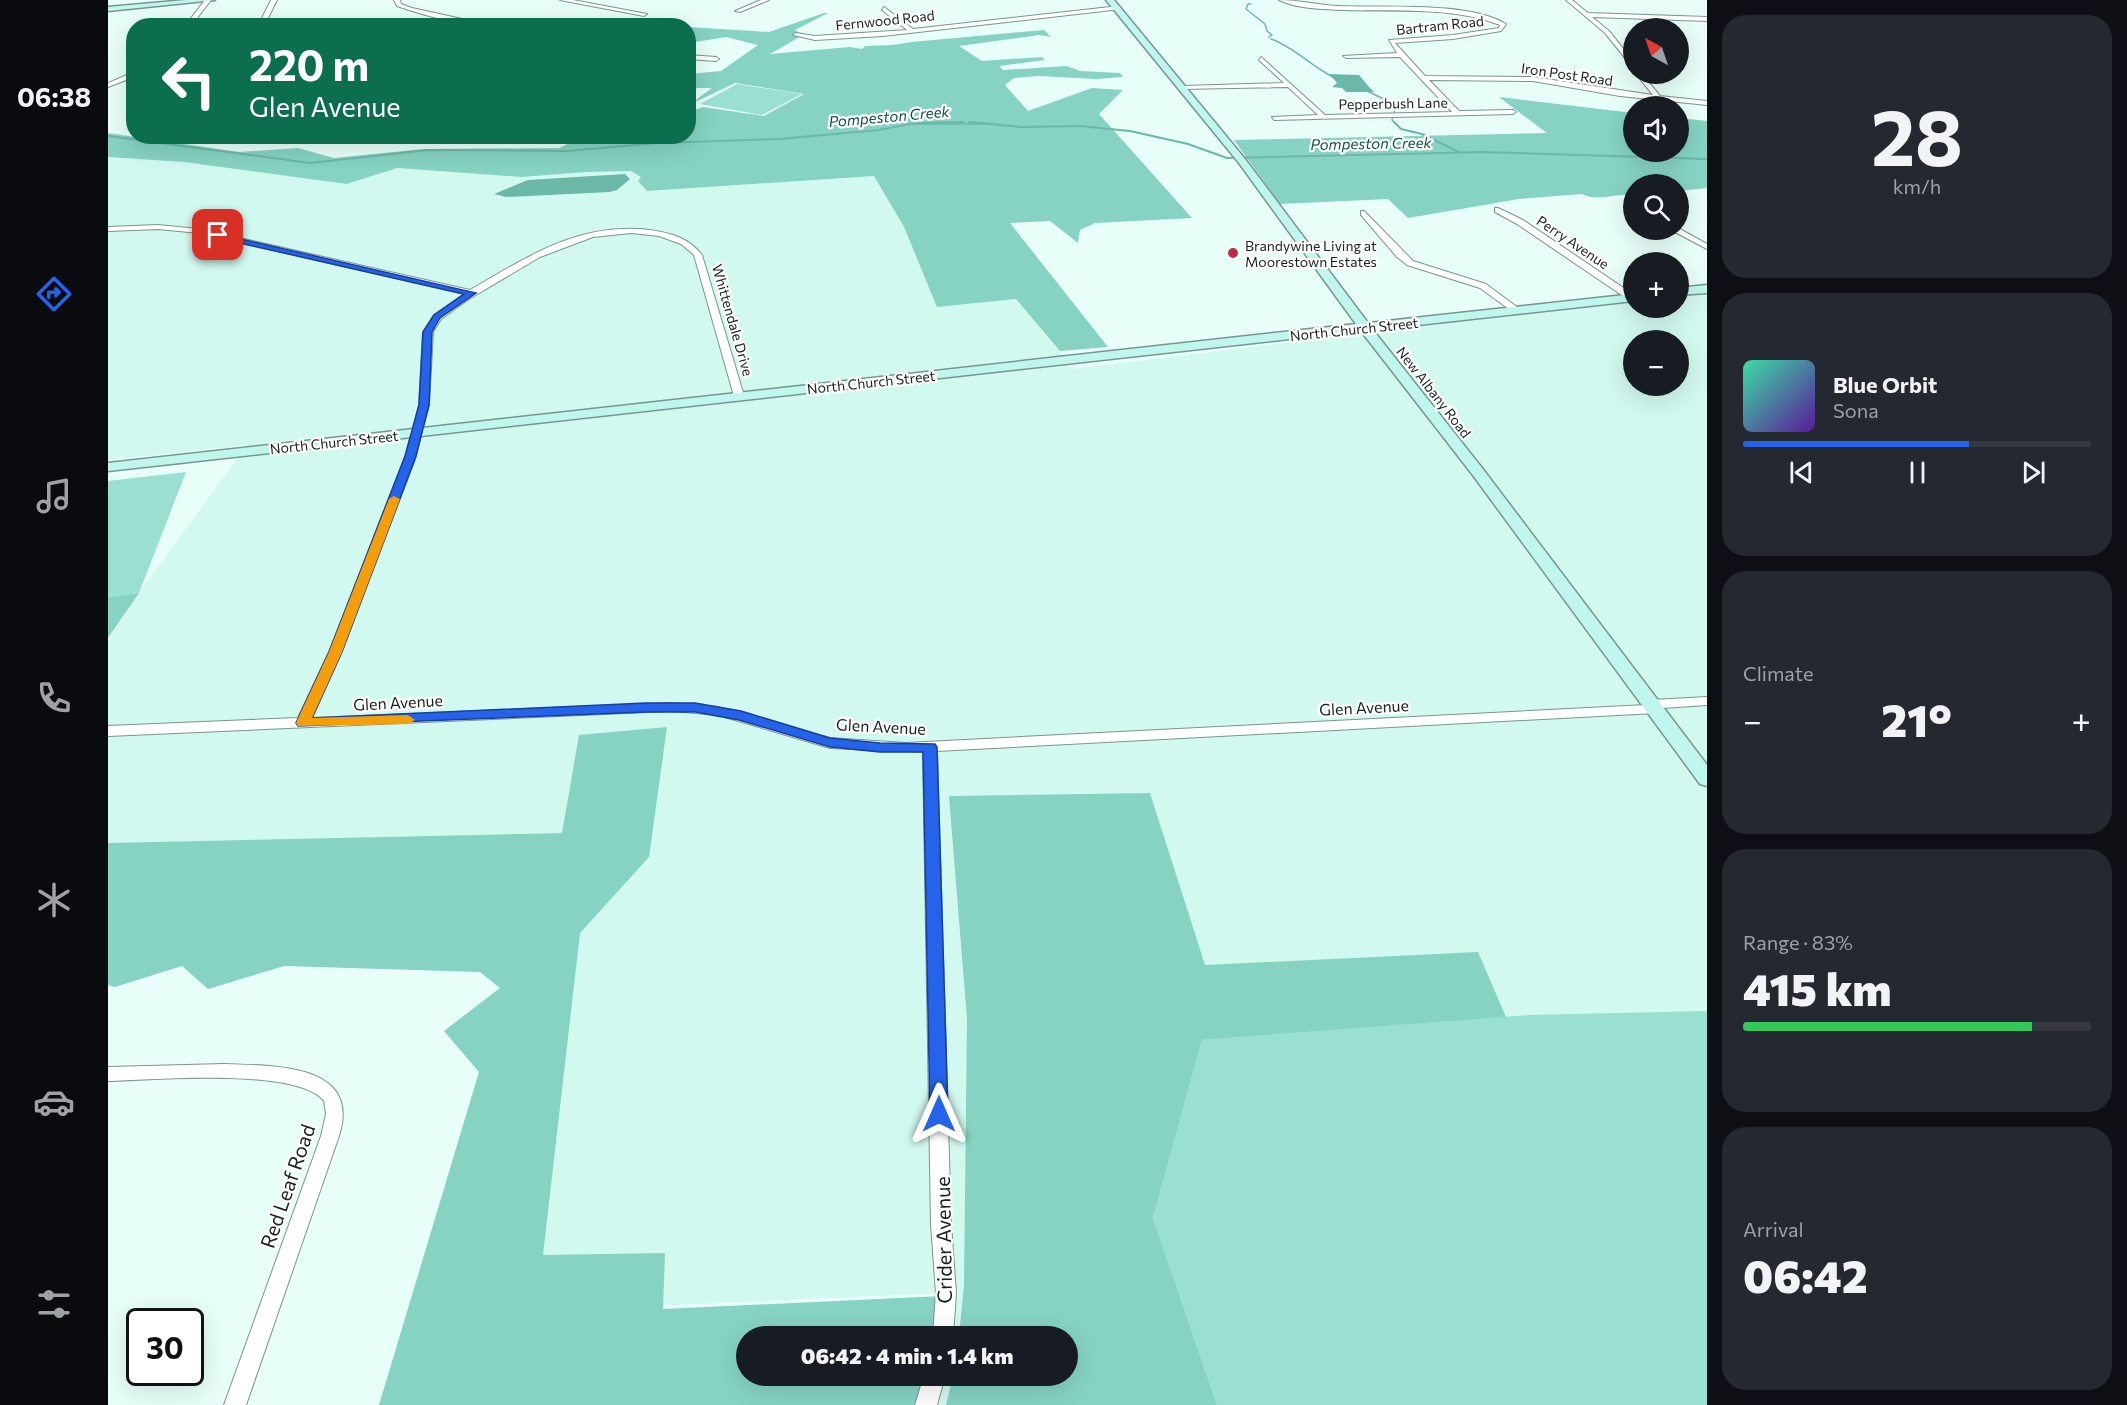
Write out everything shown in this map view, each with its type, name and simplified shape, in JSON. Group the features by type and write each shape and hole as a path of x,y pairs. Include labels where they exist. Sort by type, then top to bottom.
{"main road":[{"path":"108,9 210,0"},
{"name":"New Albany Road","path":"1114,4 1242,160 1365,327 1477,471 1707,779"},
{"path":"1689,291 1707,289"},
{"name":"North Church Street","path":"108,467 1623,299"}],"street":[{"path":"195,18 210,0"},
{"path":"264,18 274,0"},
{"path":"397,0 399,5 411,9 453,18"},
{"path":"563,0 644,14"},
{"path":"738,11 766,0"},
{"name":"Bartram Road","path":"1282,0 1317,5 1404,4 1463,7 1485,12 1504,26 1498,30 1453,37 1390,41 1400,55 1457,113"},
{"path":"1569,0 1607,32 1623,53"},
{"name":"Fernwood Road","path":"796,35 822,38 911,30 1114,4"},
{"path":"884,9 911,30"},
{"path":"1588,15 1707,19"},
{"path":"1346,56 1400,55"},
{"path":"696,58 716,59"},
{"path":"1261,59 1323,116"},
{"path":"108,85 126,77"},
{"name":"Iron Post Road","path":"1424,78 1533,79 1645,96"},
{"path":"1647,84 1656,96"},
{"path":"1183,88 1290,85"},
{"name":"Iron Post Road","path":"1689,101 1707,103"},
{"name":"Pepperbush Lane","path":"1274,118 1513,112"},
{"name":"Perry Avenue","path":"1498,210 1520,222 1623,291"},
{"path":"1365,213 1400,255 1410,263 1483,286 1516,310"},
{"path":"108,229 158,227 199,231 471,293"},
{"name":"Whittendale Drive","path":"303,723 335,652 418,432 424,405 428,332 437,317 471,293 542,251 576,237 627,231 661,234 681,240 694,249 700,261 739,396"},
{"path":"1689,236 1707,247"},
{"name":"Glen Avenue","path":"108,732 646,707 695,708 741,716 830,743 880,747 930,747 1654,706 1707,701"},
{"name":"Crider Avenue","path":"930,747 941,1224 946,1293 944,1326"},
{"name":"Red Leaf Road","path":"108,1074 248,1071 275,1074 298,1077 316,1083 329,1091 334,1101 335,1114 325,1150 235,1405"},
{"path":"926,1405 932,1386"}],"shaded area":[{"path":"828,13 795,30 803,35 770,54 850,47 862,49 865,46 1044,30 1051,37 1040,35 959,46 982,61 1042,57 1045,60 999,66 1003,70 1067,66 1080,71 1120,73 1123,77 1014,78 1005,85 1028,111 1092,88 1123,90 1099,114 1192,218 1095,223 1080,230 1078,243 1050,221 1010,223 1108,347 1060,351 1016,299 937,307 904,227 874,176 647,191 638,181 641,177 631,171 521,177 397,168 347,184 184,162 108,157 108,133 126,136 126,144 184,144 239,152 298,148 334,158 423,149 559,148 568,144 696,144 696,110 703,107 764,116 804,94 735,83 696,102 712,88 696,88 696,73 721,71 758,45 726,37 696,42 696,27 769,32"},
{"path":"1329,74 1359,75 1374,92 1346,92 1342,88 1332,87 1337,83"},
{"path":"737,84 802,94 762,115 700,104"},
{"path":"1499,97 1623,112 1623,162 1689,162 1689,119 1707,121 1707,188 1689,190 1689,174 1623,174 1623,195 1594,197 1582,194 1519,199 1408,218 1388,199 1280,204 1234,140 1547,133"},
{"path":"108,157 184,162 347,184 396,168 521,177 632,171 641,177 647,191 874,176 904,227 937,307 1016,299 1060,351 1072,369 1623,301 1623,318 1689,318 1689,293 1707,291 1707,1381 1627,1405 924,1405 929,1386 1078,1386 1078,1326 943,1326 945,1293 516,1312 563,833 108,843 108,642 139,593 247,445 108,460"},
{"path":"625,174 630,179 617,190 610,192 506,197 494,194 528,180"},
{"path":"186,472 139,593 108,597 108,481"},
{"path":"139,593 108,638 108,597"},
{"path":"667,727 649,857 580,933 543,1255 665,1253 663,1309 942,1296 934,1326 736,1326 736,1386 921,1386 916,1405 379,1405 479,1072 444,1031 500,988 480,972 284,966 208,989 182,966 115,987 108,985 108,843 562,833 579,735"},
{"path":"1150,793 1205,965 1478,952 1506,1017 1202,1040 1153,1218 1217,1405 946,1405 951,1386 1078,1386 1078,1326 960,1326 964,1285 967,1019 949,796"},
{"path":"1707,1011 1707,1405 1217,1405 1153,1218 1202,1040 1529,1015"}],"waterway":[{"path":"1251,4 1248,4 1246,9 1265,24 1267,31 1272,35 1269,37"},
{"path":"1271,39 1333,77"},
{"path":"1367,91 1396,105 1392,120 1401,129 1422,134 1459,152"},
{"name":"Pompeston Creek","path":"696,142 779,139 879,130 916,123 964,122"},
{"name":"Pompeston Creek","path":"969,122 1022,127 1080,126 1130,131 1188,144 1227,158 1484,152 1707,159"},
{"name":"Pompeston Creek","path":"913,124 985,124"},
{"name":"Pompeston Creek","path":"108,136 126,138"},
{"name":"Pompeston Creek","path":"168,144 310,163 428,150 567,151 647,144"}],"slow traffic":[{"path":"394,499 335,652 303,723 408,720"}],"place":[{"name":"Brandywine Living at Moorestown Estates","path":"1233,253"}],"route":[{"path":"218,235 471,293 445,309 431,324 426,348 424,405 411,456 335,652 303,723 672,707 718,711 741,716 830,743 854,746 930,747 939,1114"}]}
